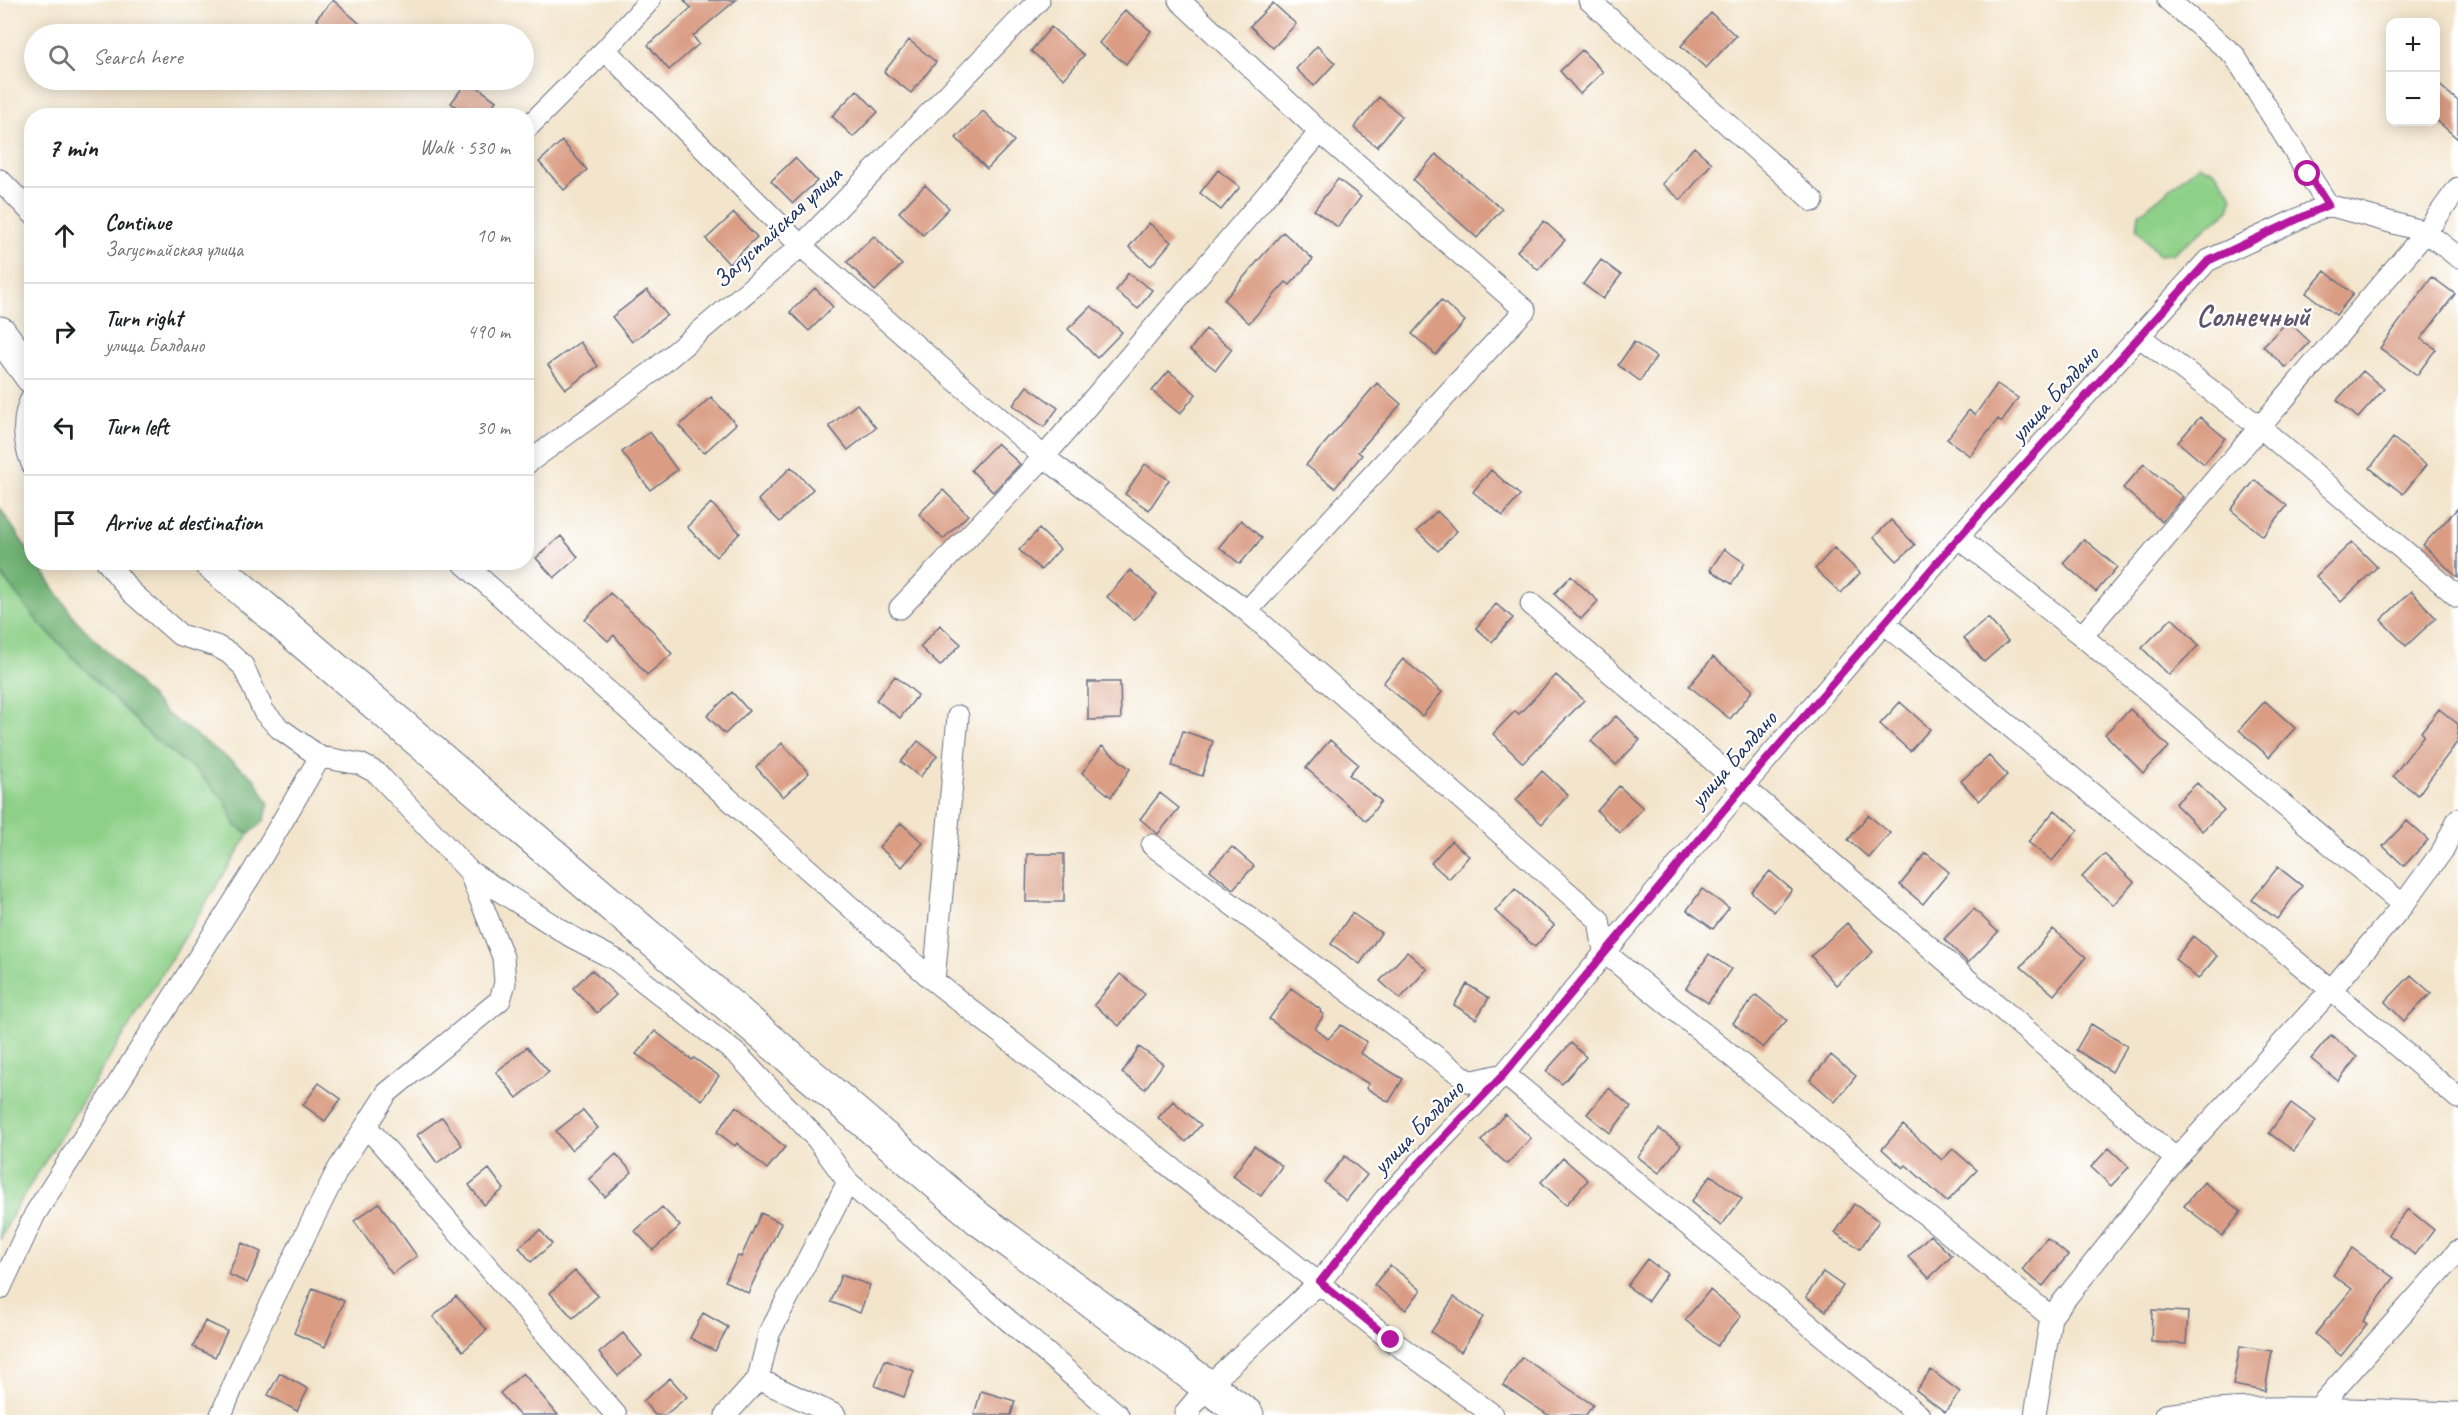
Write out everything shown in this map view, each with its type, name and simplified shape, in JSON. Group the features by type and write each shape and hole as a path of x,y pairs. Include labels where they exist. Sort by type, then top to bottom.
{"main road":[{"path":"0,333 24,366"},
{"path":"219,570 979,1219 1247,1415"}],"street":[{"path":"534,121 605,50 650,0"},
{"name":"Загустайская улица","path":"534,458 652,372 801,246 1039,0"},
{"path":"1179,0 1320,132 1525,310 1247,611"},
{"path":"1588,0 1813,201"},
{"path":"2168,0 2234,55 2328,205 2426,232 2458,257"},
{"path":"605,50 801,246 1044,457 1247,611 1599,920 1604,952 2051,1317"},
{"path":"900,608 1044,457 1320,132"},
{"path":"0,180 24,205"},
{"path":"2082,636 2426,232 2458,188"},
{"name":"улица Балдано","path":"1184,1414 1207,1387 1320,1282 1385,1199 1504,1074 1743,787 1959,537 2208,261 2328,205"},
{"path":"2140,337 2261,428 2458,597"},
{"path":"24,423 24,445"},
{"path":"1959,537 2082,636 2403,905"},
{"path":"113,570 131,592 180,635 216,646 229,653 243,666 264,712 279,728 321,757 360,764 377,773 469,871 570,936 616,960 738,1055 817,1139 848,1182 1118,1415"},
{"path":"471,570 934,981 1391,1340 1493,1415"},
{"path":"1531,604 2176,1159"},
{"path":"1884,624 2331,990 2458,1098"},
{"path":"934,981 958,716"},
{"path":"0,1289 35,1214 251,875 321,757"},
{"path":"2035,1415 2051,1317 2176,1159 2331,990 2403,905 2443,850 2458,819"},
{"path":"1152,845 1470,1082 1504,1074 1919,1415"},
{"path":"221,1415 250,1346 337,1171 387,1093 500,1000 505,983 503,957 469,871"},
{"path":"367,1127 616,1415"},
{"path":"726,1415 758,1379 769,1334 848,1182"},
{"path":"2318,1408 2458,1251"},
{"path":"758,1379 835,1415"},
{"path":"2165,1415 2213,1409 2318,1408 2360,1413 2458,1413"}],"green space":[{"path":"2199,165 2214,170 2233,197 2229,210 2172,254 2159,255 2137,229 2139,214"},
{"path":"0,508 24,544 24,570 42,570 74,618 166,713 254,778 269,804 264,821 249,834 236,826 225,801 198,772 154,739 39,623 0,573"},
{"path":"0,573 39,623 154,739 198,772 225,801 236,826 249,834 14,1211 0,1240"}],"building":[{"path":"333,0 360,24 322,24 316,19"},
{"path":"684,0 736,0 693,36 699,44 669,70 648,45 691,8"},
{"path":"1273,3 1296,24 1273,48 1250,26"},
{"path":"1125,10 1151,31 1126,64 1099,43"},
{"path":"1711,13 1736,36 1706,68 1681,46"},
{"path":"1051,27 1084,55 1064,79 1031,51"},
{"path":"909,40 936,62 911,93 884,72"},
{"path":"1317,46 1335,63 1314,86 1296,69"},
{"path":"1582,50 1603,72 1580,94 1560,71"},
{"path":"2440,85 2458,101 2458,139 2440,123"},
{"path":"461,90 481,90 496,101 491,108 458,108 451,103"},
{"path":"857,90 878,112 853,137 832,116"},
{"path":"1379,97 1402,116 1377,147 1354,128"},
{"path":"983,111 1014,141 987,169 956,138"},
{"path":"562,141 587,170 564,190 539,162"},
{"path":"1694,147 1712,163 1681,200 1662,184"},
{"path":"1436,154 1502,209 1477,238 1413,180"},
{"path":"795,158 817,181 793,203 771,181"},
{"path":"1218,170 1240,187 1221,210 1200,193"},
{"path":"1338,179 1361,197 1338,227 1314,210"},
{"path":"925,185 949,208 923,235 899,212"},
{"path":"734,213 757,237 729,264 706,239"},
{"path":"1544,221 1565,240 1538,270 1517,251"},
{"path":"1149,223 1171,242 1151,266 1129,247"},
{"path":"1283,232 1313,259 1290,285 1286,282 1249,323 1224,300"},
{"path":"874,236 902,265 875,291 847,262"},
{"path":"1601,260 1621,275 1603,299 1583,284"},
{"path":"2325,271 2353,294 2336,315 2306,293"},
{"path":"1128,273 1152,290 1138,309 1116,291"},
{"path":"2432,277 2455,294 2421,339 2436,349 2417,375 2380,348"},
{"path":"815,288 833,307 809,331 790,312"},
{"path":"647,290 667,315 632,342 612,317"},
{"path":"1441,300 1465,321 1436,355 1412,334"},
{"path":"1091,306 1122,332 1097,358 1068,329"},
{"path":"2288,321 2310,342 2286,368 2263,346"},
{"path":"1206,329 1232,349 1216,370 1190,350"},
{"path":"580,342 598,366 566,389 548,365"},
{"path":"1634,342 1656,357 1640,381 1618,365"},
{"path":"1169,371 1196,394 1180,414 1152,391"},
{"path":"2363,371 2384,389 2358,418 2337,400"},
{"path":"1377,383 1401,404 1358,452 1362,455 1335,488 1306,465"},
{"path":"1997,384 2018,398 2002,422 1998,419 1970,456 1947,439 1969,410 1975,415"},
{"path":"1027,386 1058,408 1044,427 1013,405"},
{"path":"711,397 736,424 704,453 679,426"},
{"path":"857,404 876,428 848,450 829,426"},
{"path":"2200,417 2225,438 2204,464 2178,442"},
{"path":"650,432 677,470 650,490 622,452"},
{"path":"2393,438 2426,465 2403,494 2370,468"},
{"path":"997,443 1020,464 993,492 971,470"},
{"path":"1145,464 1169,480 1149,510 1125,494"},
{"path":"2144,464 2183,497 2162,522 2123,488"},
{"path":"791,467 813,489 780,522 758,500"},
{"path":"1491,470 1520,495 1503,516 1473,492"},
{"path":"2255,480 2287,506 2263,536 2231,510"},
{"path":"943,490 968,515 943,539 919,514"},
{"path":"711,503 740,533 716,557 687,527"},
{"path":"2458,508 2458,578 2423,545"},
{"path":"1437,511 1457,531 1438,551 1417,531"},
{"path":"1241,520 1262,538 1240,564 1219,547"},
{"path":"1891,520 1915,545 1897,561 1874,537"},
{"path":"1039,529 1060,549 1041,570 1019,550"},
{"path":"561,536 578,557 554,578 536,558"},
{"path":"2084,539 2117,567 2096,592 2063,563"},
{"path":"2352,542 2377,567 2341,602 2316,576"},
{"path":"1834,548 1860,573 1841,593 1815,569"},
{"path":"1724,549 1745,563 1732,584 1710,570"},
{"path":"1130,570 1157,594 1134,620 1107,597"},
{"path":"1571,576 1598,601 1581,619 1554,594"},
{"path":"2411,591 2436,618 2406,646 2381,620"},
{"path":"610,593 653,631 672,654 647,675 614,635 608,641 585,620"},
{"path":"1496,604 1513,618 1492,642 1476,628"},
{"path":"1988,618 2008,641 1984,662 1964,638"},
{"path":"2172,618 2199,645 2169,675 2142,648"},
{"path":"940,625 961,644 940,666 920,647"},
{"path":"1713,657 1753,690 1730,719 1689,686"},
{"path":"1403,659 1442,692 1422,716 1383,683"},
{"path":"1556,675 1584,700 1523,763 1493,734 1515,711 1519,714"},
{"path":"895,676 918,695 900,718 876,700"},
{"path":"1088,682 1120,682 1121,719 1088,720"},
{"path":"732,692 749,711 725,734 707,716"},
{"path":"2265,701 2295,728 2269,757 2239,730"},
{"path":"1900,702 1930,729 1910,751 1880,724"},
{"path":"2130,709 2169,747 2143,773 2105,734"},
{"path":"2439,709 2458,724 2458,741 2418,795 2393,776 2424,735 2421,732"},
{"path":"1616,716 1640,740 1616,765 1591,741"},
{"path":"1183,731 1213,741 1202,776 1172,766"},
{"path":"1330,740 1358,764 1349,775 1381,801 1366,821 1306,768"},
{"path":"918,741 937,756 920,777 901,762"},
{"path":"782,743 809,773 783,797 756,767"},
{"path":"1102,746 1130,769 1111,797 1082,773"},
{"path":"1989,756 2007,775 1979,801 1961,781"},
{"path":"1542,771 1568,795 1542,824 1516,800"},
{"path":"2197,783 2224,810 2202,831 2175,804"},
{"path":"1619,786 1643,808 1620,833 1597,811"},
{"path":"1160,793 1179,808 1158,834 1140,819"},
{"path":"2055,810 2078,830 2052,861 2028,842"},
{"path":"1868,815 1890,833 1869,858 1848,840"},
{"path":"2407,821 2428,840 2404,866 2383,846"},
{"path":"901,823 923,843 902,867 879,847"},
{"path":"1451,841 1469,856 1449,879 1431,863"},
{"path":"1232,847 1254,866 1233,889 1210,870"},
{"path":"1926,853 1949,872 1923,904 1900,885"},
{"path":"1027,854 1064,854 1064,902 1026,902"},
{"path":"2104,854 2134,882 2113,905 2082,877"},
{"path":"2278,867 2302,886 2277,919 2252,900"},
{"path":"1770,871 1792,890 1774,912 1751,892"},
{"path":"1515,889 1554,925 1535,947 1495,911"},
{"path":"1702,889 1729,908 1713,929 1687,910"},
{"path":"1974,909 1998,932 1968,963 1944,939"},
{"path":"1352,913 1381,933 1360,964 1331,944"},
{"path":"1847,923 1873,952 1836,985 1811,956"},
{"path":"2053,929 2086,957 2054,995 2021,967"},
{"path":"2193,936 2217,956 2198,979 2175,959"},
{"path":"1407,952 1427,969 1400,999 1380,981"},
{"path":"1709,954 1731,969 1708,1003 1686,988"},
{"path":"592,970 616,995 597,1013 573,988"},
{"path":"1120,974 1145,994 1119,1026 1094,1005"},
{"path":"2411,975 2431,993 2404,1021 2385,1002"},
{"path":"1467,984 1489,998 1476,1019 1454,1005"},
{"path":"1291,988 1321,1010 1320,1012 1324,1015 1315,1028 1328,1039 1341,1025 1367,1042 1360,1053 1403,1079 1389,1102 1366,1088 1369,1084 1314,1051 1269,1019"},
{"path":"1756,995 1787,1020 1763,1048 1733,1023"},
{"path":"2091,1024 2127,1046 2112,1072 2076,1050"},
{"path":"655,1031 692,1060 694,1058 719,1076 702,1100 636,1054"},
{"path":"2331,1035 2357,1057 2338,1081 2311,1059"},
{"path":"1571,1043 1586,1057 1562,1084 1546,1071"},
{"path":"527,1047 549,1072 517,1098 496,1072"},
{"path":"1139,1047 1163,1064 1145,1089 1122,1073"},
{"path":"1831,1055 1856,1076 1835,1102 1810,1080"},
{"path":"319,1083 341,1099 325,1121 303,1105"},
{"path":"1609,1088 1631,1107 1610,1133 1587,1114"},
{"path":"1173,1101 1201,1125 1186,1142 1158,1118"},
{"path":"2291,1103 2316,1121 2294,1151 2269,1133"},
{"path":"736,1106 785,1147 767,1169 737,1143 735,1146 717,1132"},
{"path":"583,1110 598,1128 571,1150 556,1131"},
{"path":"1505,1114 1531,1138 1507,1164 1481,1141"},
{"path":"442,1117 462,1145 437,1163 417,1135"},
{"path":"1903,1125 1942,1160 1953,1149 1977,1170 1947,1202 1906,1165 1903,1168 1882,1149"},
{"path":"1659,1129 1681,1145 1659,1173 1638,1157"},
{"path":"1254,1146 1282,1166 1261,1196 1233,1176"},
{"path":"2109,1148 2129,1167 2111,1186 2091,1167"},
{"path":"616,1154 632,1172 605,1197 589,1179"},
{"path":"1345,1156 1367,1175 1346,1201 1324,1182"},
{"path":"1563,1158 1588,1180 1566,1205 1541,1182"},
{"path":"489,1169 504,1189 484,1205 469,1185"},
{"path":"1711,1175 1742,1199 1721,1226 1691,1202"},
{"path":"2204,1182 2241,1212 2222,1236 2184,1206"},
{"path":"379,1203 417,1256 392,1274 354,1221"},
{"path":"1854,1204 1879,1221 1860,1249 1835,1233"},
{"path":"662,1207 680,1226 653,1250 635,1231"},
{"path":"2408,1209 2434,1230 2415,1255 2388,1234"},
{"path":"761,1213 781,1223 748,1293 725,1281 738,1256 741,1257"},
{"path":"540,1230 552,1244 531,1262 519,1247"},
{"path":"1930,1235 1952,1256 1929,1278 1908,1257"},
{"path":"2047,1238 2068,1255 2043,1286 2022,1270"},
{"path":"242,1243 261,1252 247,1283 228,1274"},
{"path":"2352,1248 2394,1278 2363,1321 2367,1324 2341,1356 2315,1334 2352,1289 2333,1275"},
{"path":"1647,1259 1667,1274 1648,1301 1627,1286"},
{"path":"1390,1265 1421,1290 1406,1310 1374,1285"},
{"path":"575,1271 598,1296 573,1318 550,1293"},
{"path":"1823,1272 1843,1286 1826,1311 1806,1297"},
{"path":"841,1275 870,1285 860,1313 831,1302"},
{"path":"313,1288 344,1301 325,1347 294,1333"},
{"path":"1710,1290 1741,1316 1717,1346 1685,1320"},
{"path":"456,1296 487,1330 463,1351 433,1317"},
{"path":"1454,1297 1483,1317 1461,1352 1431,1332"},
{"path":"2152,1310 2188,1312 2186,1344 2151,1342"},
{"path":"703,1313 728,1327 715,1351 690,1338"},
{"path":"205,1321 227,1331 215,1357 193,1347"},
{"path":"623,1333 642,1356 618,1376 599,1353"},
{"path":"2240,1346 2272,1351 2265,1391 2233,1385"},
{"path":"1522,1357 1593,1405 1586,1415 1548,1415 1503,1385"},
{"path":"885,1360 914,1371 904,1397 875,1386"},
{"path":"1931,1370 1960,1392 1945,1412 1916,1390"},
{"path":"280,1373 308,1389 297,1411 268,1395"},
{"path":"523,1373 558,1415 519,1415 500,1393"},
{"path":"670,1378 687,1397 665,1415 655,1415 643,1401"},
{"path":"981,1391 1015,1401 1011,1415 974,1415"}],"district":[{"name":"Солнечный","path":"2253,316"}],"route":[{"path":"1391,1340 1320,1282 1385,1199 1504,1074 1743,787 1959,537 2208,261 2265,232 2328,205 2308,174"}]}
